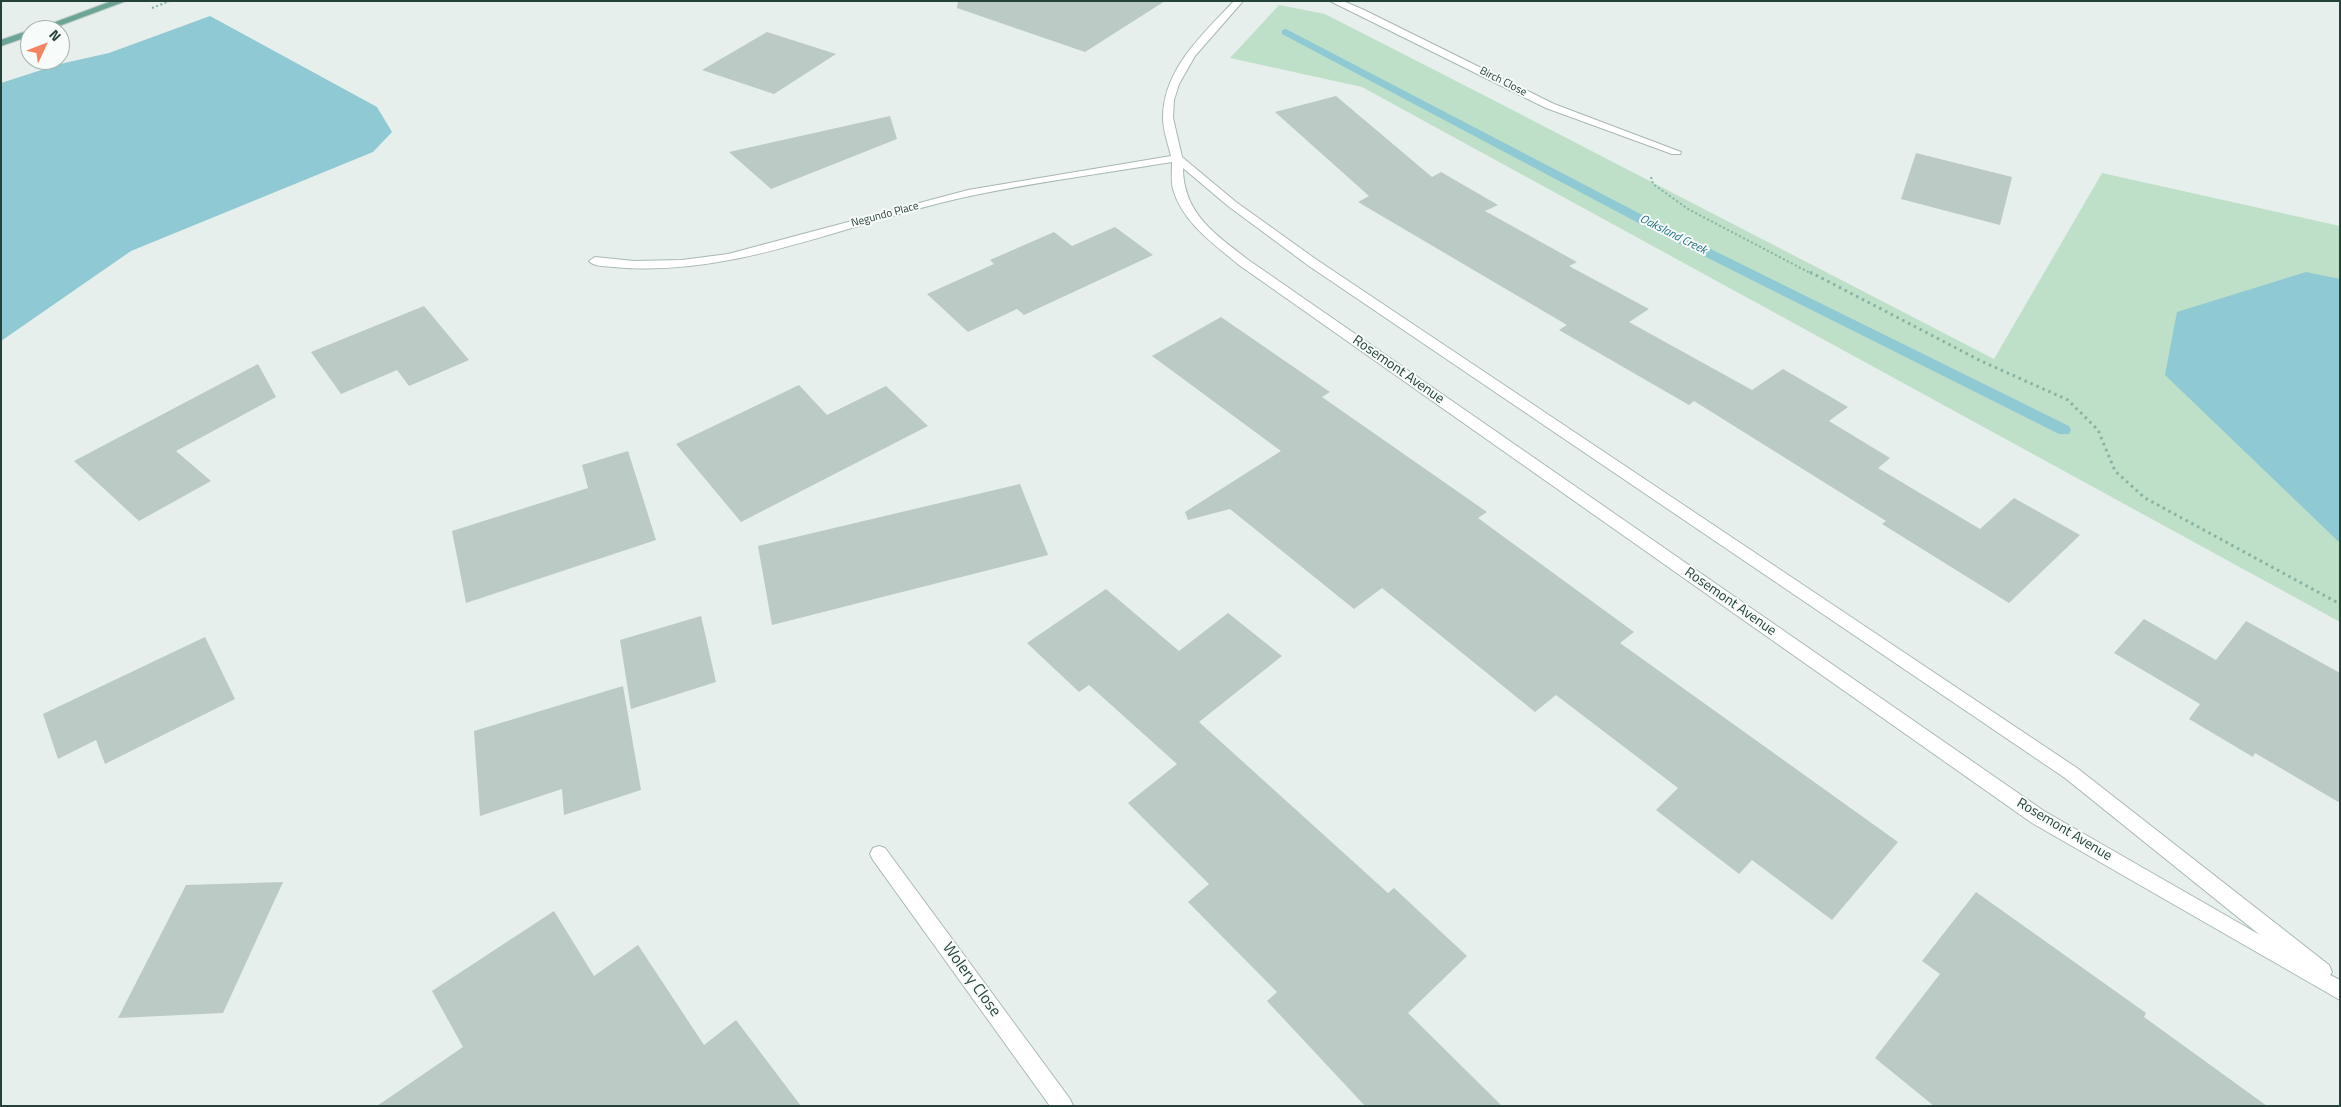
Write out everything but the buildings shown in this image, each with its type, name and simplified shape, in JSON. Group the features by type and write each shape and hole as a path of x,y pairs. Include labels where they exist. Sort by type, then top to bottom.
{"main road":[{"path":"68,20 122,1"},
{"path":"1,43 20,36"}],"street":[{"name":"Rosemont Avenue","path":"1238,1 1187,58 1175,78 1170,98 1168,117 1170,136 1176,158 1179,192 1189,214 1211,236 1243,262 2038,817 2340,991"},
{"name":"Birch Close","path":"1334,1 1361,12 1550,106 1676,152"},
{"name":"Negundo Place","path":"595,261 653,265 682,264 729,257 968,193 1176,158"},
{"path":"1176,158 1232,204 1313,263 2071,773 2340,986"},
{"name":"Wolery Close","path":"879,854 1063,1106"}],"path":[{"path":"1676,152 1651,176 1652,184 1688,209 1981,361 2068,400 2098,430 2115,471 2128,485 2145,498 2340,604"}],"green space":[{"path":"1279,5 1325,14 1994,359 2102,173 2340,226 2340,622 1362,87 1230,58"}],"water":[{"path":"210,16 377,107 392,132 373,152 131,251 1,341 1,83 41,70 70,70 70,62 109,53"},
{"path":"2306,272 2340,279 2340,543 2165,375 2177,312"}],"waterway":[{"name":"Oaksland Creek","path":"1286,32 1648,223 2064,430"}]}
